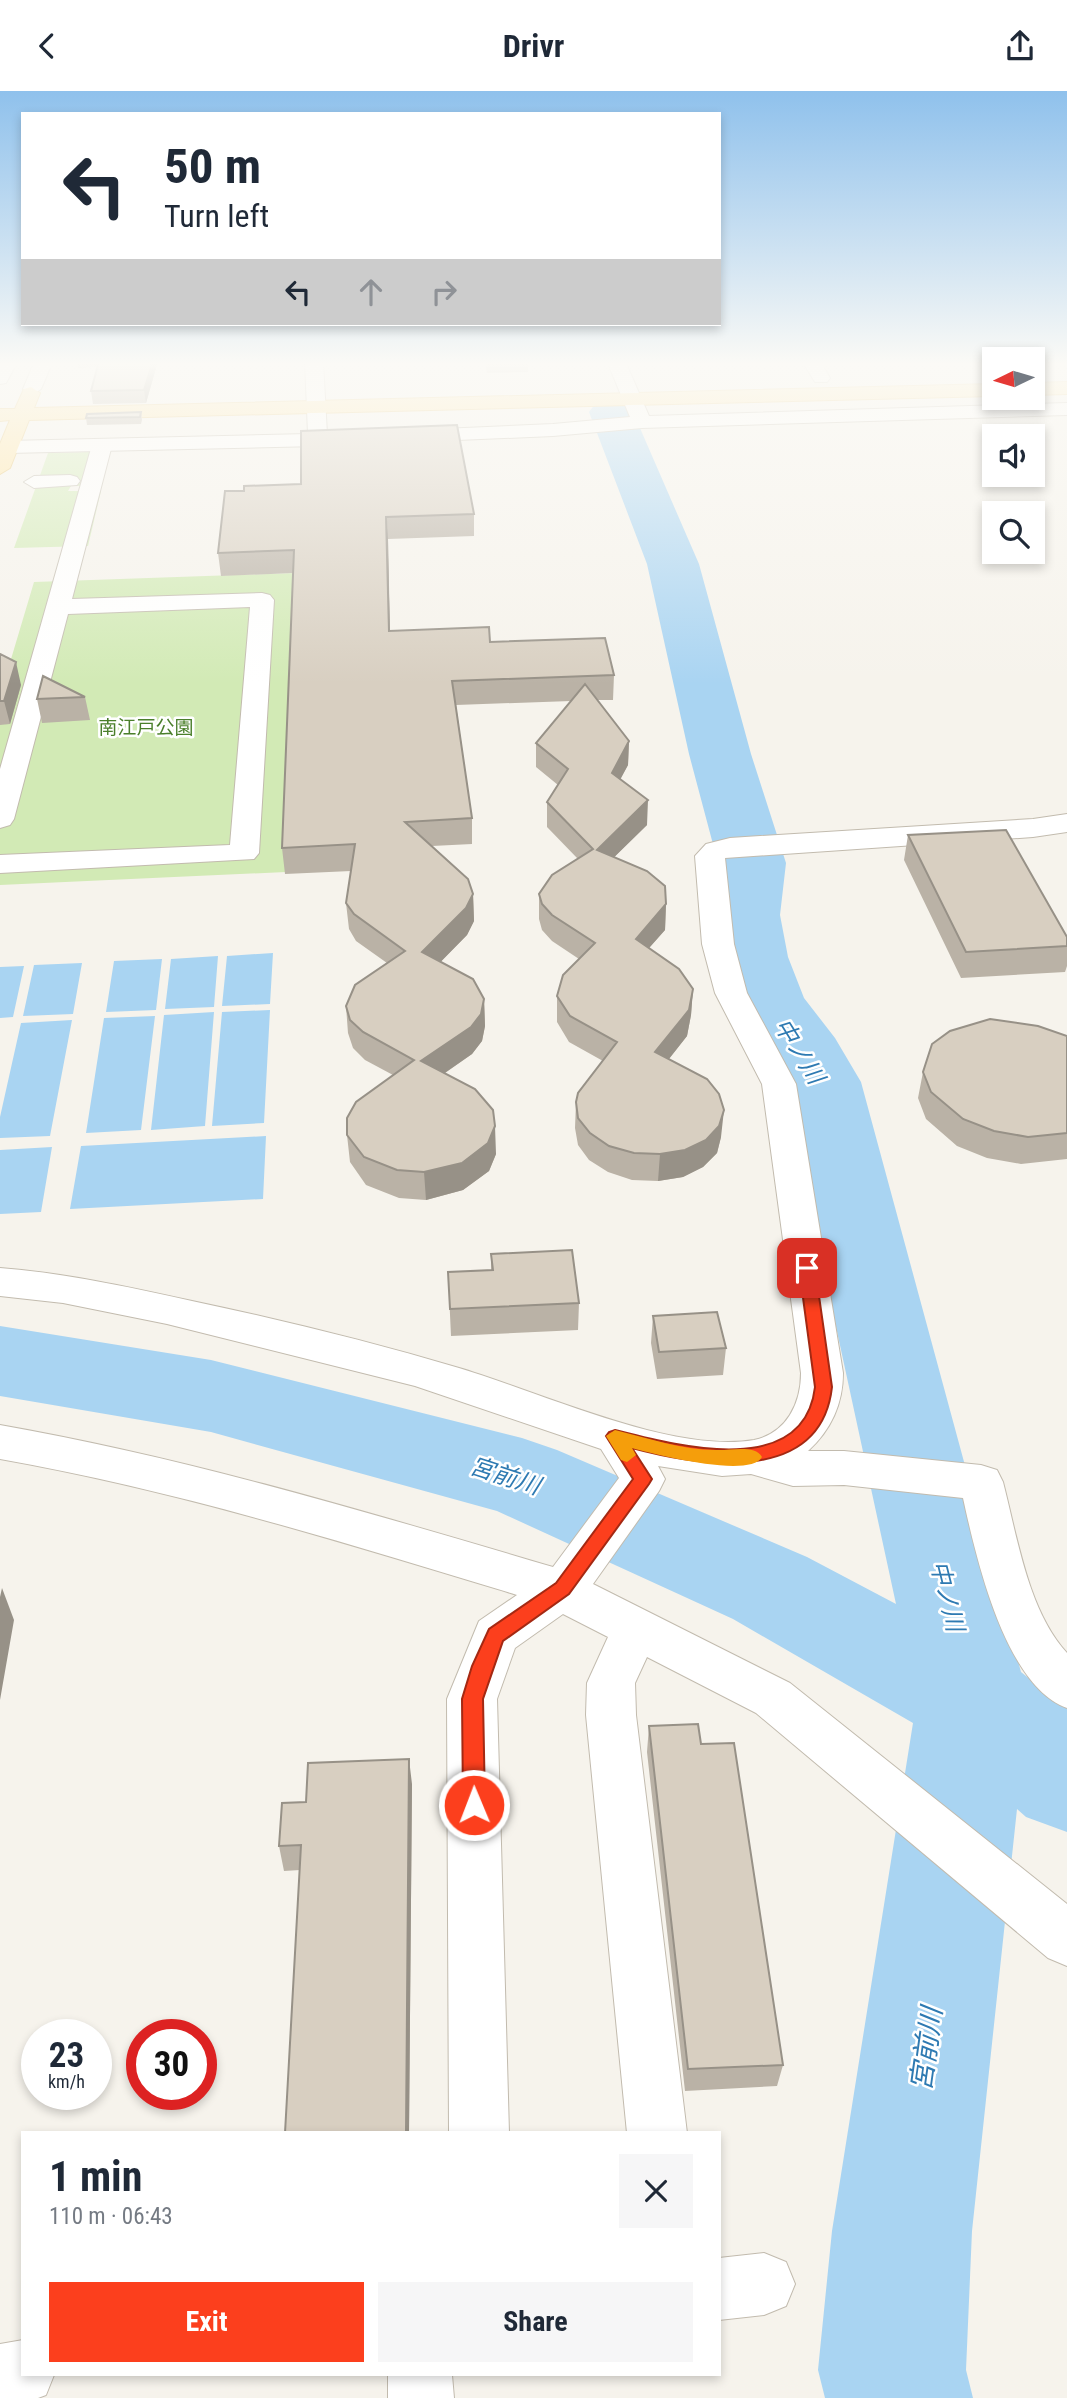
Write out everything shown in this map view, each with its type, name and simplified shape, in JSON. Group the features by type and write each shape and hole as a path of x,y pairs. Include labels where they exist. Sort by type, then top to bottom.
{"street":[{"path":"0,819 65,580 84,480 91,469"},
{"path":"34,482 84,480"},
{"path":"0,864 244,853 262,600 57,607"},
{"path":"751,1457 769,1453 798,1437 817,1413 824,1387 779,1084 732,993 718,944 710,856 718,843 775,844 1038,836 1067,823"},
{"path":"0,1282 50,1285 284,1335 496,1395 615,1436 676,1453 751,1457 793,1469 844,1468 981,1482 1006,1584 1042,1659 1067,1687"},
{"path":"479,2131 472,1699 496,1635 563,1588 643,1479 615,1436"},
{"path":"0,1441 121,1462 214,1484 563,1588 577,1599 773,1697 1067,1939"},
{"path":"635,1629 611,1683 611,1715 657,2131"},
{"path":"0,2376 21,2372"},
{"path":"420,2376 421,2398"}],"green space":[{"path":"42,469 90,469 88,486 71,486 68,491 101,491 88,546 14,548"},
{"name":"南江戸公園","path":"296,573 286,872 0,885 0,696 34,582"}],"water":[{"path":"273,953 270,1004 222,1006 227,956"},
{"path":"218,956 214,1007 165,1009 171,959"},
{"path":"162,959 156,1010 106,1012 114,961"},
{"path":"82,963 73,1014 23,1016 34,965"},
{"path":"24,966 13,1017 0,1018 0,967"},
{"path":"270,1010 264,1123 212,1126 222,1012"},
{"path":"214,1012 205,1126 151,1130 164,1015"},
{"path":"155,1016 141,1130 86,1133 104,1018"},
{"path":"72,1020 50,1136 0,1138 0,1117 21,1023"},
{"path":"266,1136 263,1199 70,1209 81,1146"},
{"path":"52,1147 41,1212 0,1214 0,1150"}],"building":[{"path":"301,469 465,469 474,514 386,517 389,631 489,627 490,642 605,638 614,675 452,681 472,818 405,822 468,879 473,894 466,908 422,952 473,979 484,999 481,1014 471,1027 421,1061 475,1089 493,1110 495,1126 488,1143 462,1163 424,1172 397,1170 364,1157 347,1135 347,1118 356,1102 414,1060 363,1032 350,1020 346,1006 355,985 405,951 354,914 346,903 355,844 282,848 294,550 218,553 225,491 244,491 244,486 301,484"},
{"path":"0,654 16,662 4,701 0,701"},
{"path":"43,676 85,697 37,699"},
{"path":"585,684 629,741 612,773 648,800 597,850 647,871 665,886 666,904 636,939 679,969 693,989 689,1010 655,1052 707,1079 719,1094 724,1110 719,1126 706,1140 685,1150 660,1154 634,1153 609,1146 590,1133 578,1118 578,1093 617,1042 570,1016 557,996 563,975 595,943 552,915 542,904 539,894 552,875 593,849 547,802 568,769 536,743"},
{"path":"1006,830 1067,937 1067,946 966,952 908,835"},
{"path":"990,1019 1038,1026 1067,1036 1067,1133 1028,1137 994,1131 963,1119 931,1092 923,1072 932,1044 950,1031"},
{"path":"572,1250 579,1303 450,1309 448,1272 493,1270 491,1254"},
{"path":"717,1312 726,1348 659,1352 653,1316"},
{"path":"698,1724 701,1744 734,1743 783,2065 688,2069 649,1726"},
{"path":"409,1759 406,2131 285,2131 301,1845 279,1846 282,1803 306,1802 308,1763"}],"waterway":[{"name":"中ノ川","path":"634,469 673,564 720,754 752,863 745,915 752,957 768,1002 808,1055 822,1082 973,1700"},
{"name":"宮前川","path":"0,1361 211,1396 522,1478 770,1588 973,1700"},
{"name":"宮前川","path":"899,2398 892,2370 902,2231 973,1700"},
{"name":"宮前川","path":"973,1700 1067,1779"}],"slow traffic":[{"path":"627,1455 615,1436 676,1453 713,1458 753,1457"}],"route":[{"path":"474,1805 472,1699 482,1666 496,1635 563,1588 643,1479 615,1436 676,1453 713,1458 751,1457 769,1453 785,1445 809,1426 817,1413 824,1387 807,1268"}]}
